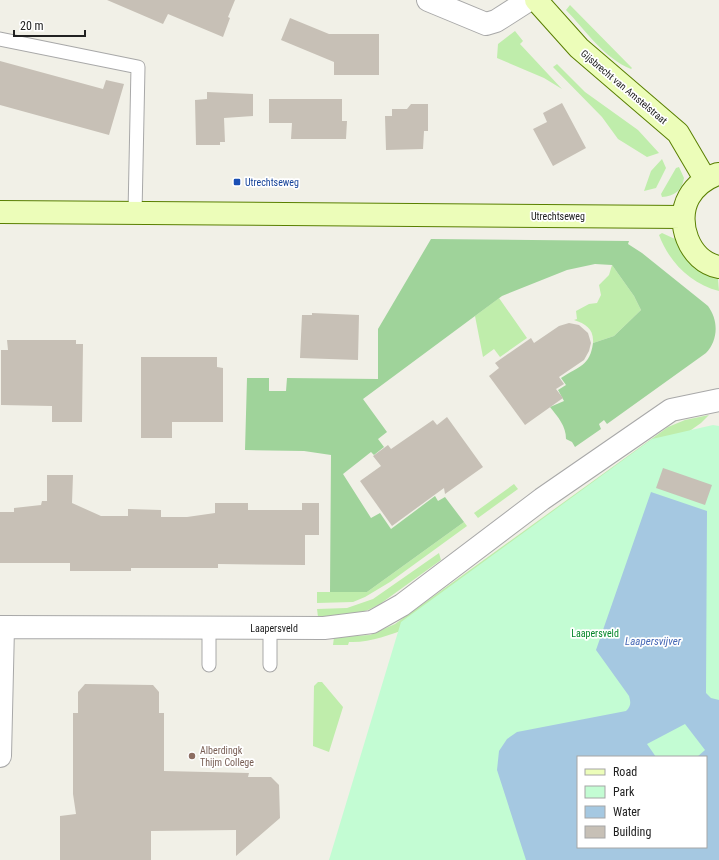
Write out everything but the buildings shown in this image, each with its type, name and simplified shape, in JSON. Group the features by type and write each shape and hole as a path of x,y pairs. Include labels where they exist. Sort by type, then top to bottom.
{"main road":[{"name":"Gijsbrecht van Amstelstraat","path":"536,0 579,48 678,133 712,176"},
{"path":"712,176 689,197 683,217 685,235 691,248 701,259 719,267"},
{"name":"Utrechtseweg","path":"0,212 683,217"}],"street":[{"path":"428,0 486,24 496,21 529,0"},
{"name":"Laapersveld","path":"1,627 270,629 324,628 372,622 402,606 542,499 671,410 719,400"},
{"path":"0,756 1,627"}],"lane":[{"path":"0,38 138,67 135,214"},
{"path":"209,628 209,665"},
{"path":"270,629 270,665"}],"green space":[{"path":"570,5 632,68 631,69 612,58 596,43 566,10"},
{"path":"515,31 523,41 520,44 562,89 544,78 497,58 498,44"},
{"path":"557,64 585,92 638,130 659,153 647,157 618,139 602,117 553,67"},
{"path":"662,159 666,168 656,188 644,191 651,171"},
{"path":"679,167 684,178 683,183 674,194 662,197 661,194 676,168"},
{"path":"662,233 675,239 718,279 719,291 699,283 675,263 663,245 659,235"},
{"path":"431,239 629,241 628,244 642,253 708,306 714,318 716,330 715,336 706,353 607,424 604,420 599,424 601,429 575,447 572,442 566,439 565,430 559,418 550,407 564,401 558,390 566,385 561,378 583,365 592,351 593,343 614,336 641,310 634,296 612,265 595,264 567,270 502,296 363,399 387,432 378,439 384,447 374,455 371,452 343,474 371,518 380,513 391,529 435,496 438,501 445,497 464,522 367,592 330,592 331,455 304,451 245,450 247,378 269,378 269,391 286,391 287,378 378,379 378,329"},
{"path":"612,265 634,296 641,310 614,336 593,343 591,331 586,325 574,320 577,319 576,311 589,304 597,303 601,295 599,285 609,275"},
{"path":"499,298 527,338 500,357 494,349 483,357 475,316"},
{"path":"709,415 701,423 409,628 372,640 349,642 348,645 333,645 334,637 370,635 395,624 668,427 685,420"},
{"name":"Laapersveld","path":"713,425 719,426 719,860 329,860 401,622 652,439"},
{"path":"514,484 518,489 478,518 474,513"},
{"path":"464,522 467,526 390,582 365,597 353,602 317,603 317,592 367,592"},
{"path":"439,553 441,560 380,604 368,610 342,617 318,617 317,609 347,608 373,599"},
{"path":"318,682 322,682 343,707 329,752 313,746 314,686"}],"water":[{"name":"Laapersvijver","path":"651,492 707,511 706,693 711,698 719,700 719,860 526,860 497,770 499,751 507,739 517,732 626,711 630,704 629,696 596,650"}],"place":[{"name":"Utrechtseweg","path":"237,182"},
{"name":"Alberdingk Thijm College","path":"192,756"}]}
